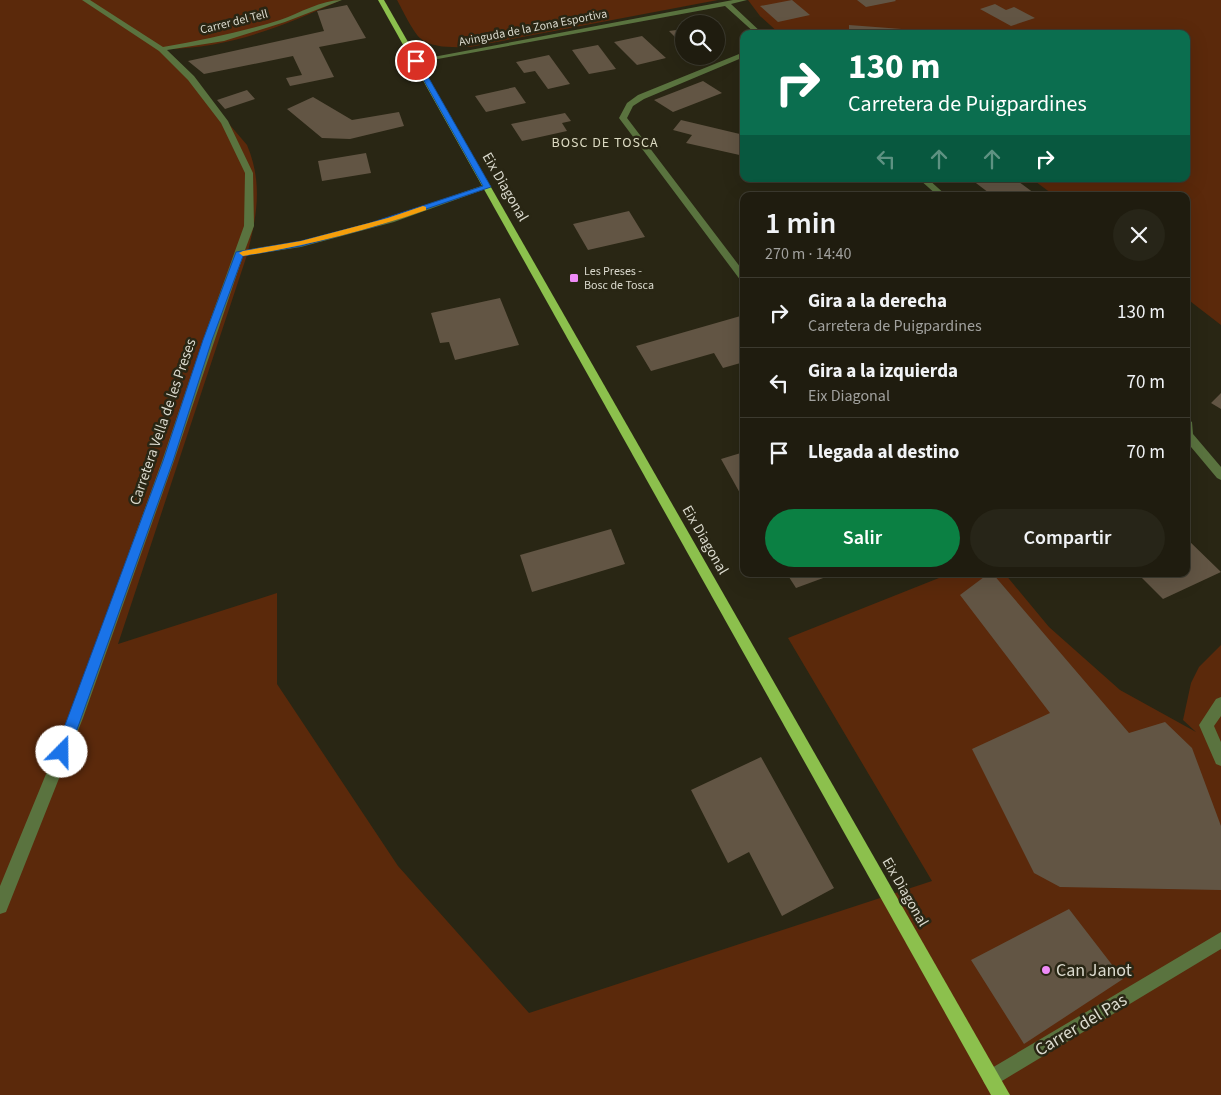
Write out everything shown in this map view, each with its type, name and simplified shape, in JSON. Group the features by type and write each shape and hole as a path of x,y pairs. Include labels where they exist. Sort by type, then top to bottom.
{"main road":[{"name":"Eix Diagonal","path":"381,0 1001,1095"}],"street":[{"name":"Carretera Vella de les Preses","path":"0,906 76,718 168,461 208,340 249,226 249,173 225,123 191,78 162,49 85,0"},
{"name":"Carrer del Tell","path":"162,49 222,39 283,21 339,0"},
{"name":"Avinguda de la Zona Esportiva","path":"416,61 744,0"},
{"path":"726,3 756,30"},
{"path":"740,56 641,97 630,105 623,118 740,274"},
{"path":"927,182 938,192"},
{"path":"239,254 301,244 382,222 487,187"},
{"path":"1190,437 1221,475"},
{"path":"1221,704 1206,726 1221,759"},
{"name":"Carrer del Pas","path":"991,1078 1221,940"}],"shaded area":[{"path":"0,0 341,0 256,34 212,45 165,49 247,145 252,159 257,186 256,213 247,255 118,644 277,593 277,684 398,866 529,1013 932,881 788,638 941,577 1007,577 1049,627 1120,690 1196,732 1183,720 1191,683 1199,667 1221,645 1221,1095 0,1095"},
{"path":"397,0 718,0 470,47 444,47 425,42 417,35"},
{"path":"748,0 1221,0 1221,325 1190,301 1190,192 1050,192 1036,182 1190,182 1190,30 776,30 760,16"}],"building":[{"path":"792,0 810,15 778,22 760,6"},
{"path":"857,0 895,0 896,1 866,7"},
{"path":"995,4 1006,10 1014,7 1035,18 1011,26 980,9"},
{"path":"347,5 366,38 319,47 334,77 290,86 286,78 302,75 293,56 204,74 188,61 324,31 317,11"},
{"path":"849,25 915,30 849,30"},
{"path":"675,30 675,37 669,31"},
{"path":"642,36 666,58 637,65 614,42"},
{"path":"598,45 616,69 589,74 572,50"},
{"path":"549,55 570,84 548,89 535,71 524,73 516,62"},
{"path":"703,81 722,93 673,112 654,100"},
{"path":"515,87 526,103 486,112 475,96"},
{"path":"247,90 255,99 225,109 217,100"},
{"path":"313,97 352,120 399,112 404,126 350,139 322,138 287,109"},
{"path":"565,113 571,121 562,123 567,131 522,141 511,124"},
{"path":"681,120 740,134 740,155 686,143 692,135 673,130"},
{"path":"366,153 371,173 322,181 318,161"},
{"path":"975,182 1019,182 1033,192 988,192"},
{"path":"629,211 645,237 588,250 573,224"},
{"path":"500,298 519,345 455,360 449,342 440,343 431,313"},
{"path":"740,316 740,363 723,368 714,353 651,371 636,346"},
{"path":"1221,393 1221,409 1211,403"},
{"path":"740,453 740,493 721,459"},
{"path":"611,529 625,564 532,592 520,555"},
{"path":"1190,542 1221,572 1163,599 1141,577 1190,577"},
{"path":"789,577 826,577 796,588"},
{"path":"984,577 996,577 1129,733 1165,722 1192,748 1221,826 1221,890 1060,887 1034,873 972,749 1050,713 960,595"},
{"path":"761,757 834,888 782,916 749,852 728,863 691,790"},
{"name":"Can Janot","path":"1069,909 1123,979 1024,1044 971,960"}],"slow traffic":[{"path":"243,253 301,244 391,220 423,208"}],"place":[{"name":"Les Preses - Bosc de Tosca","path":"574,278"},
{"name":"Can Janot","path":"1046,970"}],"district":[{"name":"BOSC DE TOSCA","path":"605,143"}],"route":[{"path":"62,752 76,718 168,461 239,254 301,244 391,220 487,187 416,61"}]}
